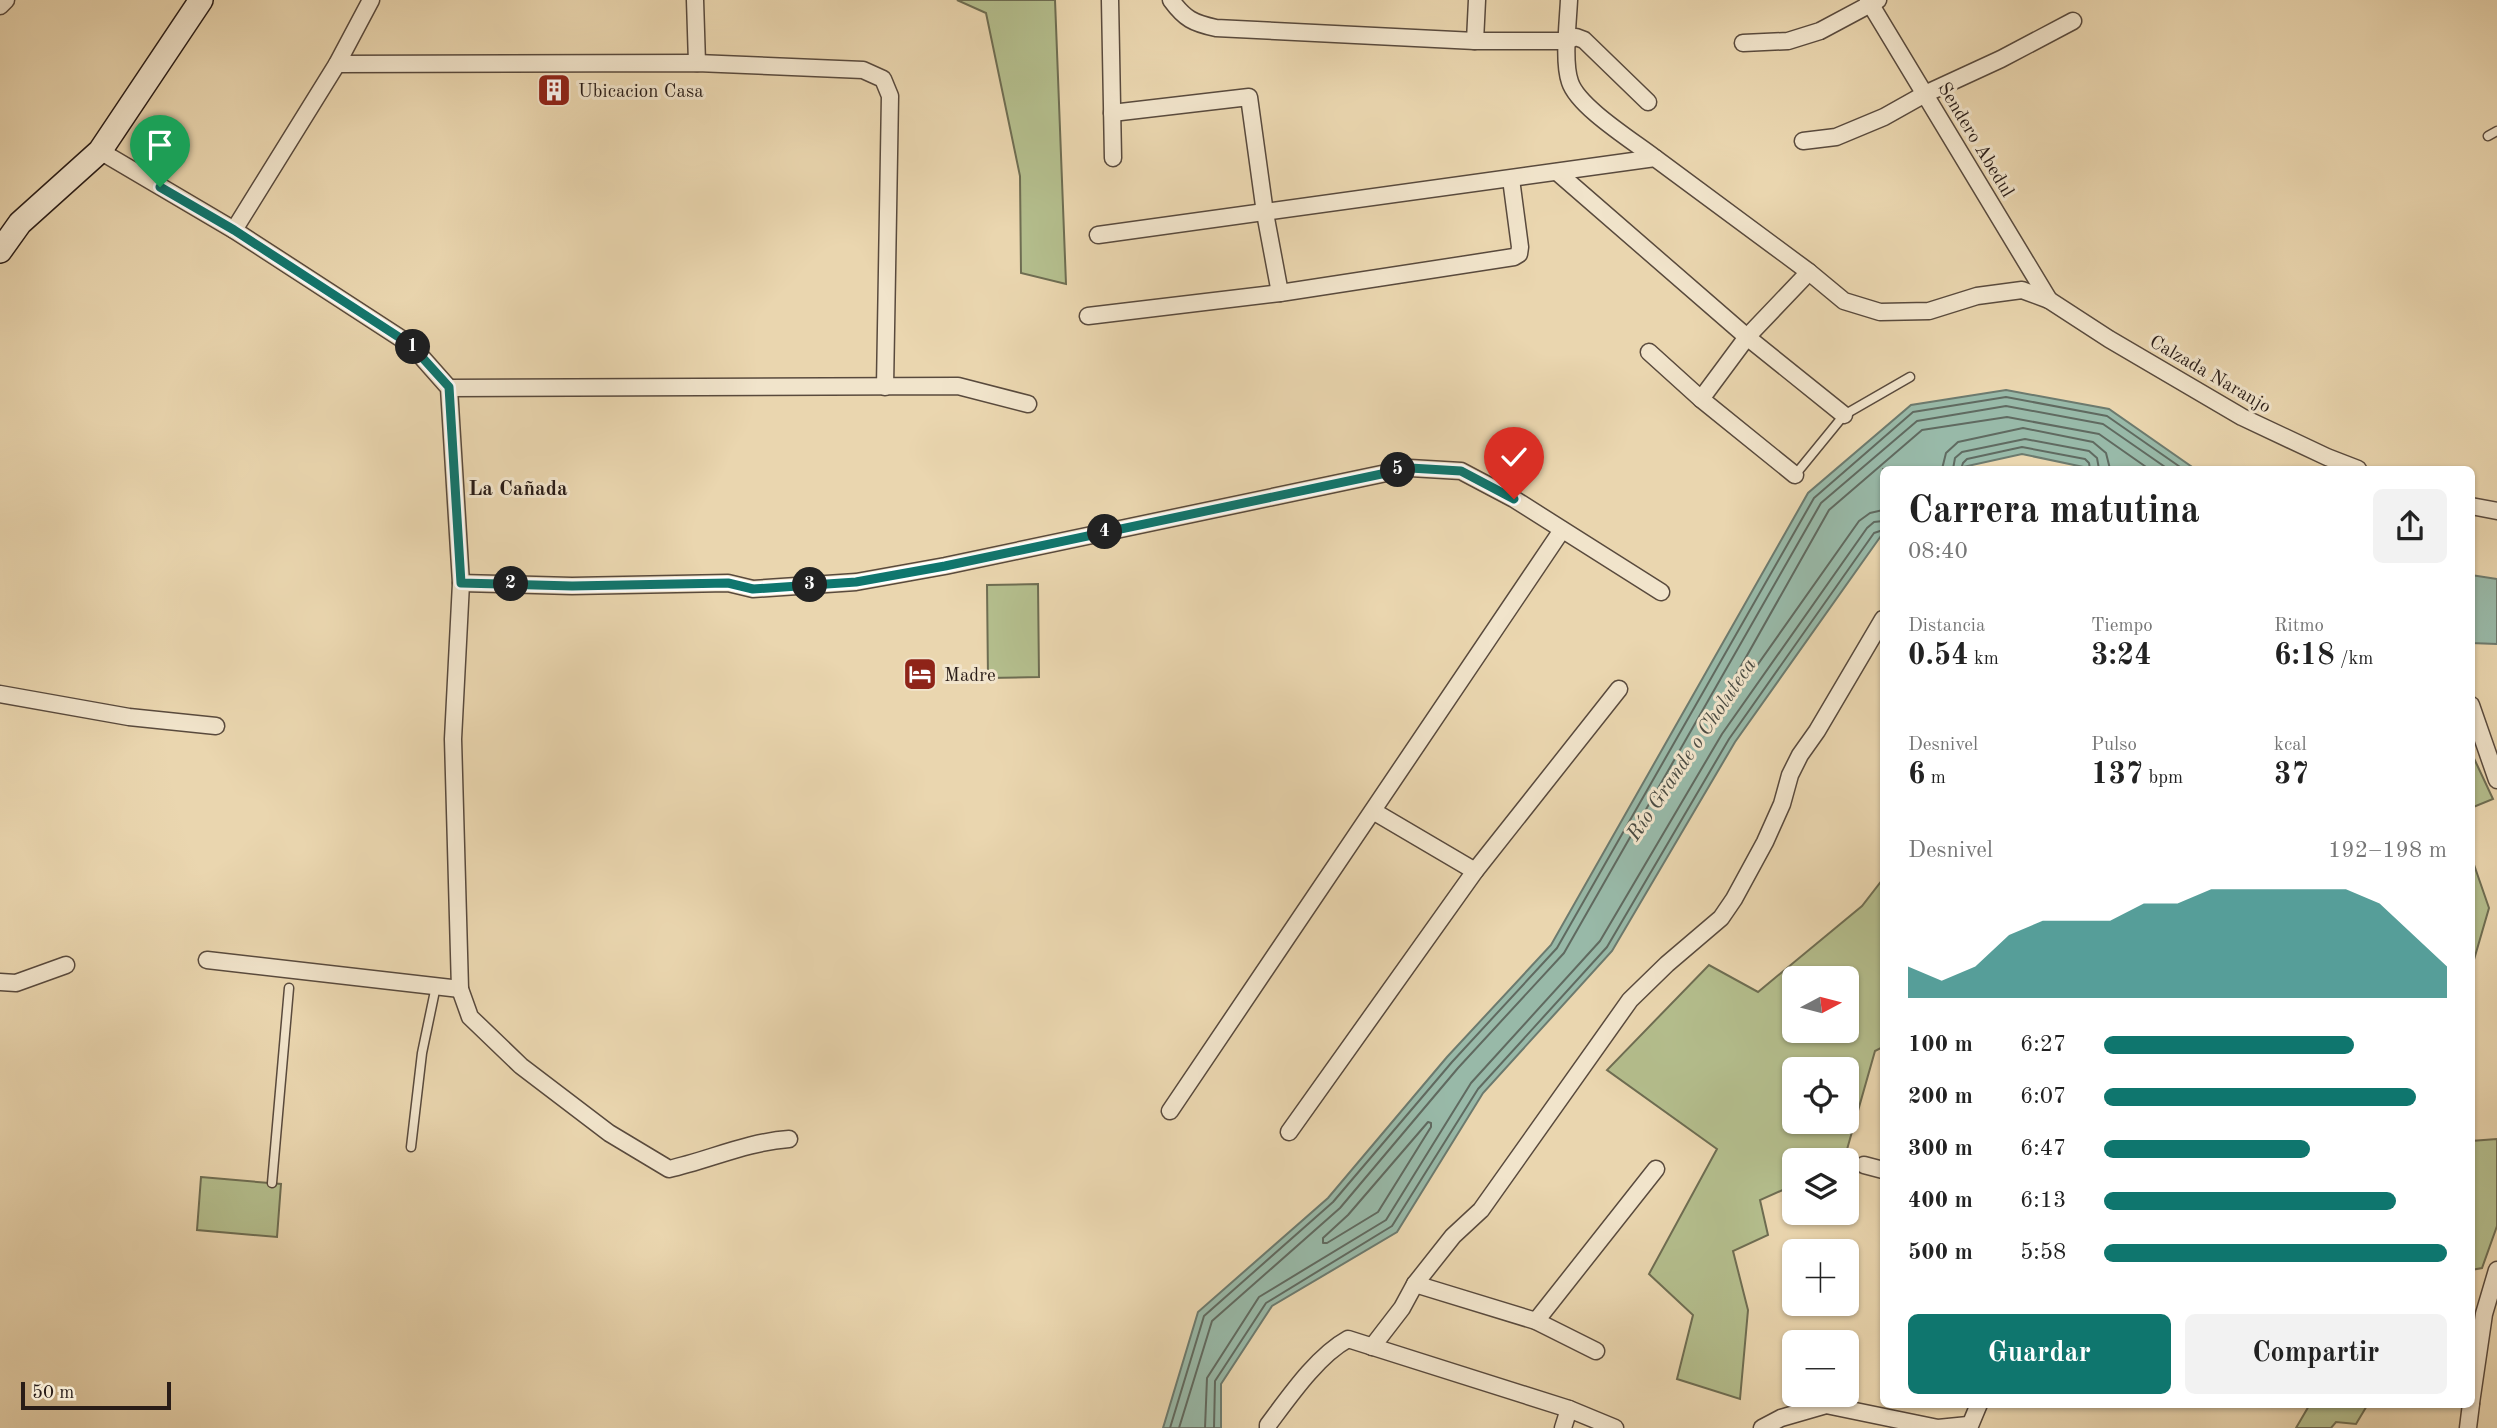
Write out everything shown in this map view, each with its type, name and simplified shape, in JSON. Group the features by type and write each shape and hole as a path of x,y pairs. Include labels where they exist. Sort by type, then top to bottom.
{"main road":[{"path":"0,251 10,226 100,150 201,0"}],"street":[{"path":"0,6 6,0"},
{"path":"234,230 337,64 371,0"},
{"path":"695,0 697,63"},
{"path":"1110,0 1113,158"},
{"path":"1171,0 1193,23 1216,28 1475,41 1567,41 1576,37 1584,40 1648,102"},
{"path":"1475,41 1477,0"},
{"path":"1569,0 1569,82 1581,102 1844,301 1880,312 1929,311 1977,296 2022,290 2049,300"},
{"path":"1743,43 1788,41 1820,31 1872,2"},
{"name":"Sendero Abedul","path":"1872,2 2049,300"},
{"path":"1803,141 1836,137 1884,117 2073,21"},
{"path":"337,64 697,63 863,70 884,79 890,96 884,387"},
{"path":"1111,113 1249,97 1265,213 1280,293"},
{"path":"100,150 234,230 411,345 449,387 461,583 453,739 460,989 470,1017 521,1066 609,1133 668,1169 704,1161 766,1140 789,1139"},
{"path":"1098,235 1655,158"},
{"path":"1557,172 1747,337 1844,415"},
{"path":"1088,316 1280,293 1514,257 1519,254 1520,247 1511,178"},
{"path":"1701,399 1747,337 1809,272"},
{"name":"Calzada Naranjo","path":"2049,300 2109,339 2242,417 2350,466"},
{"path":"1649,352 1701,399 1796,475"},
{"path":"449,387 958,386 1028,404"},
{"path":"461,583 572,586 728,583 753,589 856,582 945,566 1410,468 1461,471 1514,499 1661,592"},
{"path":"2475,507 2497,511"},
{"path":"1170,1111 1562,530"},
{"path":"1372,1347 1402,1308 1415,1284 1453,1236 1481,1210 1630,1000 1721,918 1765,842 1800,755 1880,624"},
{"path":"1289,1132 1475,871 1619,689"},
{"path":"0,694 129,717 216,726"},
{"path":"2475,718 2497,780"},
{"path":"2481,737 2497,730"},
{"path":"1373,811 1475,871"},
{"path":"208,960 460,989"},
{"path":"0,982 16,983 66,965"},
{"path":"1864,1166 1880,1169"},
{"path":"1536,1321 1656,1169"},
{"path":"2475,1376 2484,1314 2497,1270"},
{"path":"1415,1284 1536,1321 1596,1351"},
{"path":"1268,1428 1289,1398 1334,1347 1348,1339 1569,1409 1615,1428"},
{"path":"1765,1427 1781,1418 1825,1405 1938,1428 1968,1426 1977,1408"},
{"path":"2468,1428 2470,1408"},
{"path":"1563,1428 1569,1409"}],"lane":[{"path":"2488,136 2497,131"},
{"path":"1796,475 1844,415 1910,377"},
{"path":"411,1147 422,1053 436,986"},
{"path":"272,1183 289,988"}],"green space":[{"path":"957,0 1055,0 1066,284 1021,273 1020,176 986,13"},
{"path":"1038,584 1039,677 988,678 987,585"},
{"path":"2475,761 2493,799 2475,806"},
{"path":"2475,868 2489,908 2475,956"},
{"path":"1880,883 1880,1048 1875,1051 1859,1107 1859,1057 1782,1057 1782,1134 1851,1134 1847,1148 1782,1148 1782,1190 1760,1200 1768,1235 1733,1251 1748,1310 1740,1399 1677,1379 1693,1315 1649,1274 1717,1149 1607,1070 1709,965 1758,992 1782,972 1782,1043 1859,1043 1859,966 1789,966 1862,906"},
{"path":"2497,1139 2497,1226 2482,1268 2475,1269 2475,1141"},
{"path":"201,1177 281,1184 277,1237 197,1230"},
{"path":"2308,1408 2366,1408 2356,1424 2336,1422 2331,1428 2296,1428"}],"water":[{"name":"Río Grande o Choluteca","path":"2006,390 2109,409 2191,466 2079,466 2022,454 1968,466 1880,466 1880,537 1735,742 1612,951 1483,1093 1397,1232 1272,1306 1221,1384 1221,1428 1163,1428 1198,1312 1328,1198 1447,1057 1551,945 1808,493 1911,405"},
{"path":"2475,576 2497,579 2497,644 2475,643"}],"place":[{"name":"Ubicacion Casa","path":"554,90"},
{"name":"Madre","path":"920,674"}],"district":[{"name":"La Cañada","path":"518,488"}],"route":[{"path":"160,187 234,230 411,345 449,387 461,583 572,586 728,583 753,589 856,582 945,566 1410,468 1461,471 1514,499"}]}
